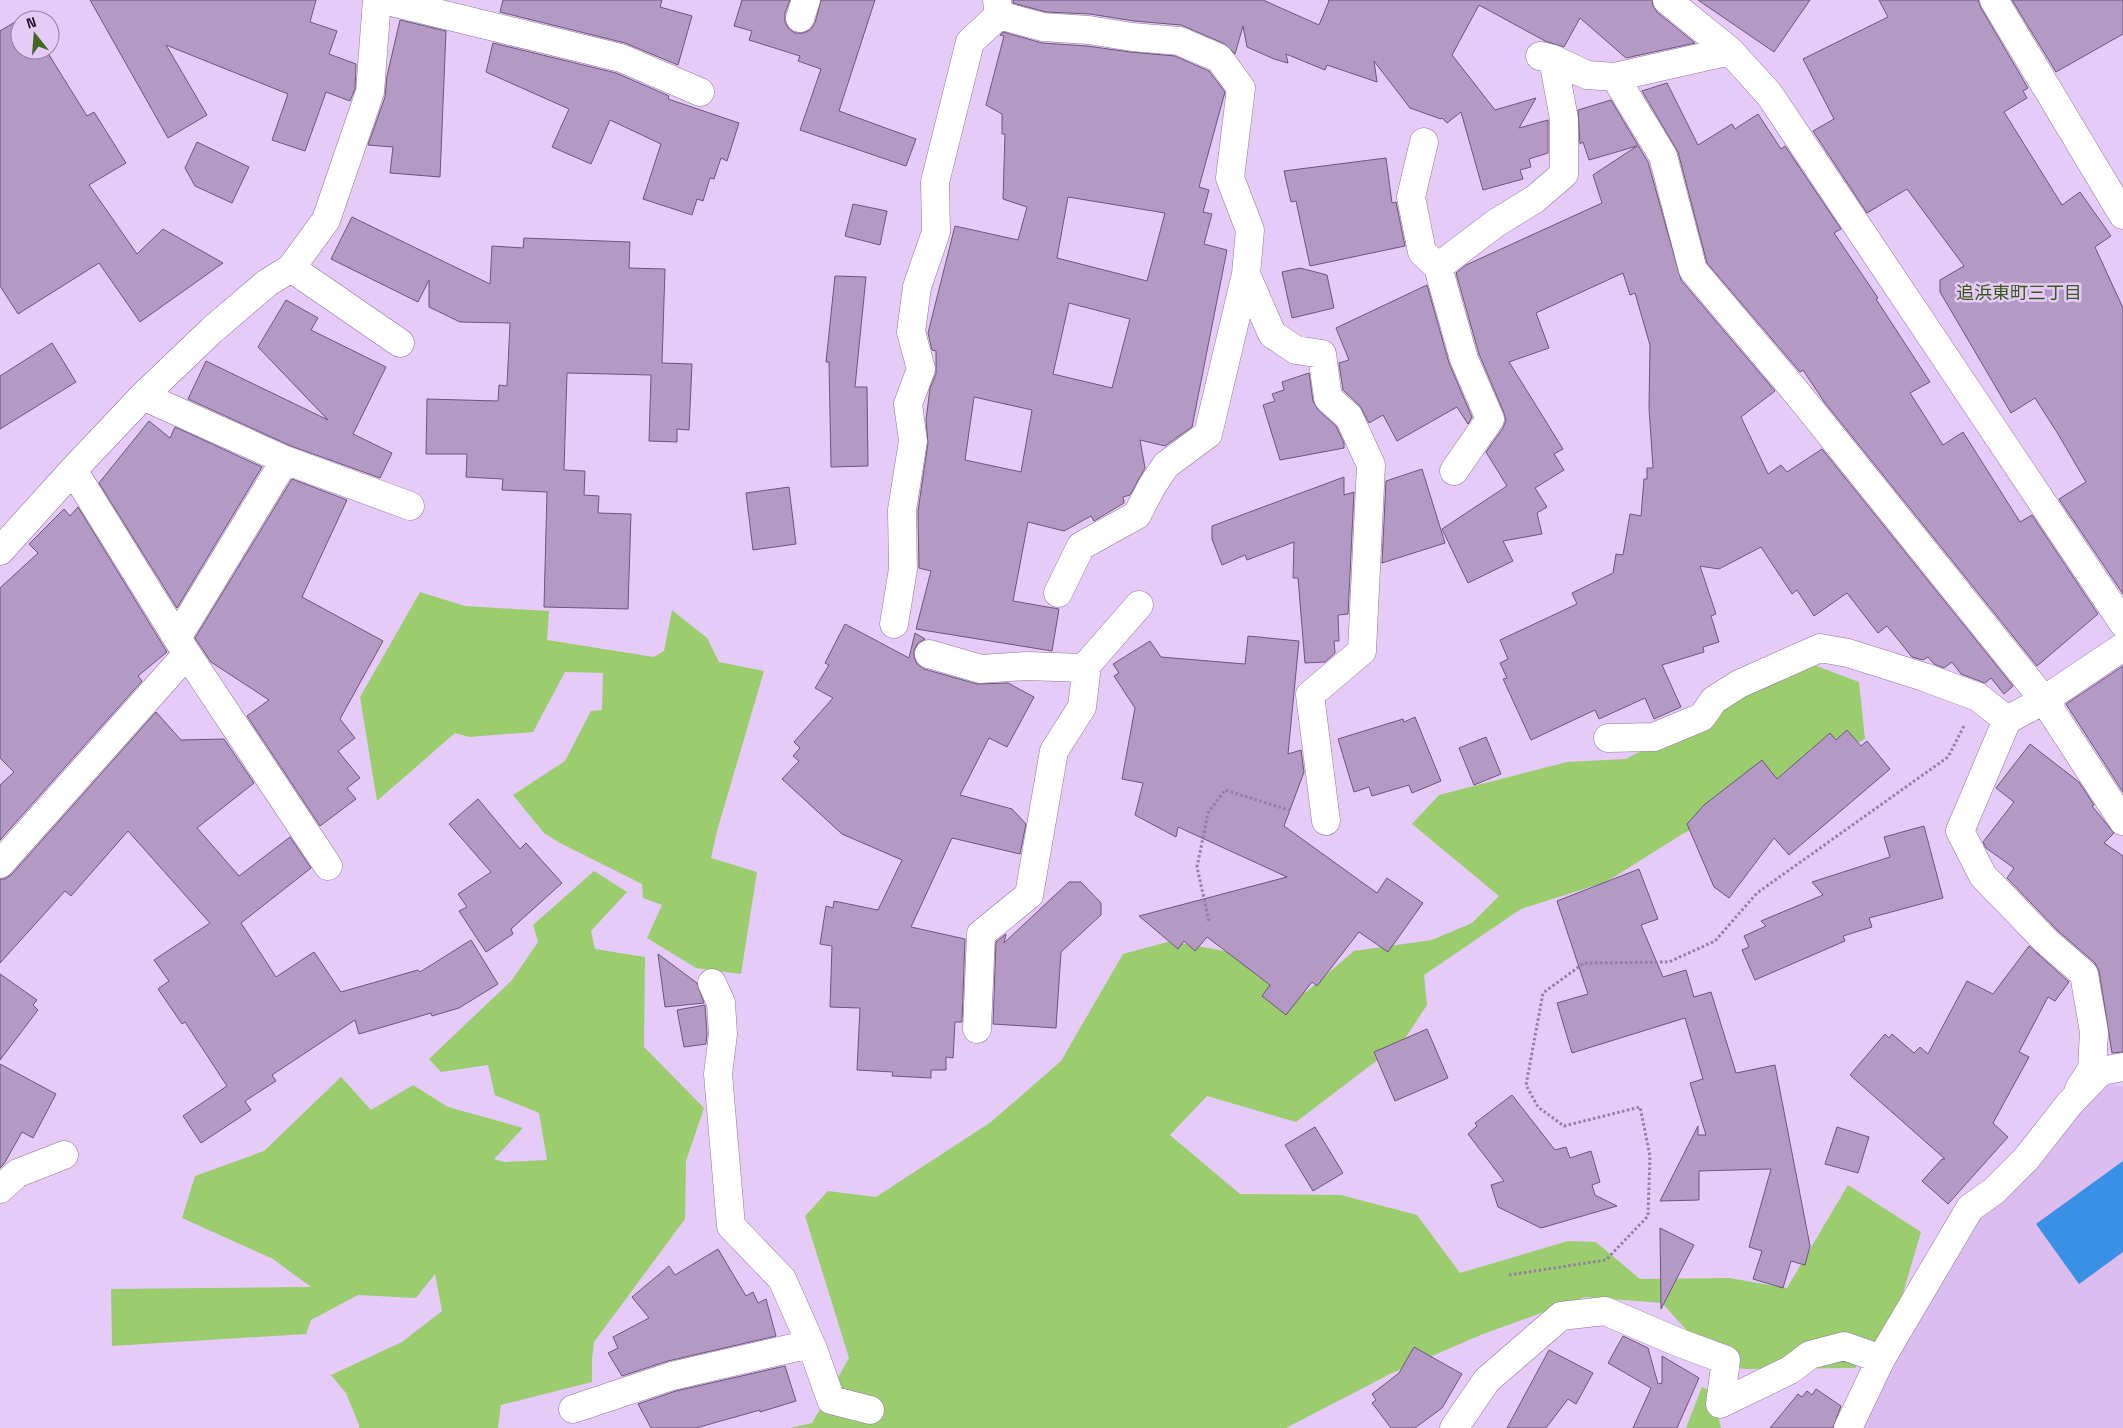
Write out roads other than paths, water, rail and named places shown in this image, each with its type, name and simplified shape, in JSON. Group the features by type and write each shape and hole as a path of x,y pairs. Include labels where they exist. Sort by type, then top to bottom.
{"street":[{"path":"0,551 143,396 212,330 267,283 291,268 326,220 370,92 377,0"},
{"path":"383,0 621,58 700,92"},
{"path":"1667,0 1730,51 1769,94 2123,623"},
{"path":"1994,0 2123,215"},
{"path":"894,624 903,569 902,510 913,441 908,404 921,368 911,332 917,287 936,232 935,182 970,42 998,8 1043,26 1179,41 1219,58 1241,88 1230,178 1250,230 1246,274 1208,434 1166,465 1152,486 1137,515 1081,546 1058,593"},
{"path":"1438,267 1564,174 1564,119 1546,57 1587,75 1615,77 1730,51"},
{"path":"1615,77 1663,156 1693,270 1797,393 2044,700 2123,821"},
{"path":"1424,142 1411,197 1422,252 1438,267 1464,359 1490,419 1454,472"},
{"path":"291,268 400,343"},
{"path":"1246,274 1272,334 1296,350 1322,354 1328,398 1349,417 1371,465 1362,650 1310,694 1326,821"},
{"path":"143,396 284,460 410,506"},
{"path":"0,864 182,646 284,460"},
{"path":"73,470 182,646 328,866"},
{"path":"1084,668 1138,604"},
{"path":"1848,1428 1881,1359 1970,1208 1994,1191 2026,1159 2070,1103 2092,1069 2094,1032 2084,974 2046,941 1983,876 1960,831 2007,720 2044,700 2123,647"},
{"path":"1608,738 1654,737 1702,717 1714,700 1739,684 1820,648 1857,656 1924,677 1978,697 2007,720"},
{"path":"929,654 981,669 1026,666 1084,668"},
{"path":"977,1029 981,934 1029,895 1054,751 1082,707 1086,674 1084,668"},
{"path":"712,983 721,1003 724,1034 718,1074 731,1226 782,1279 832,1400 870,1410"},
{"path":"2070,1103 2101,1072 2123,1067"},
{"path":"0,1188 18,1173 64,1155"},
{"path":"1454,1428 1487,1380 1561,1316 1605,1311 1680,1344 1726,1360 1720,1404 1790,1370 1810,1355 1844,1346 1881,1359"},
{"path":"573,1409 672,1376 810,1344"}],"water":[{"path":"2123,1161 2123,1252 2079,1284 2036,1224"}],"district":[{"name":"追浜東町三丁目","path":"2019,293"}]}
